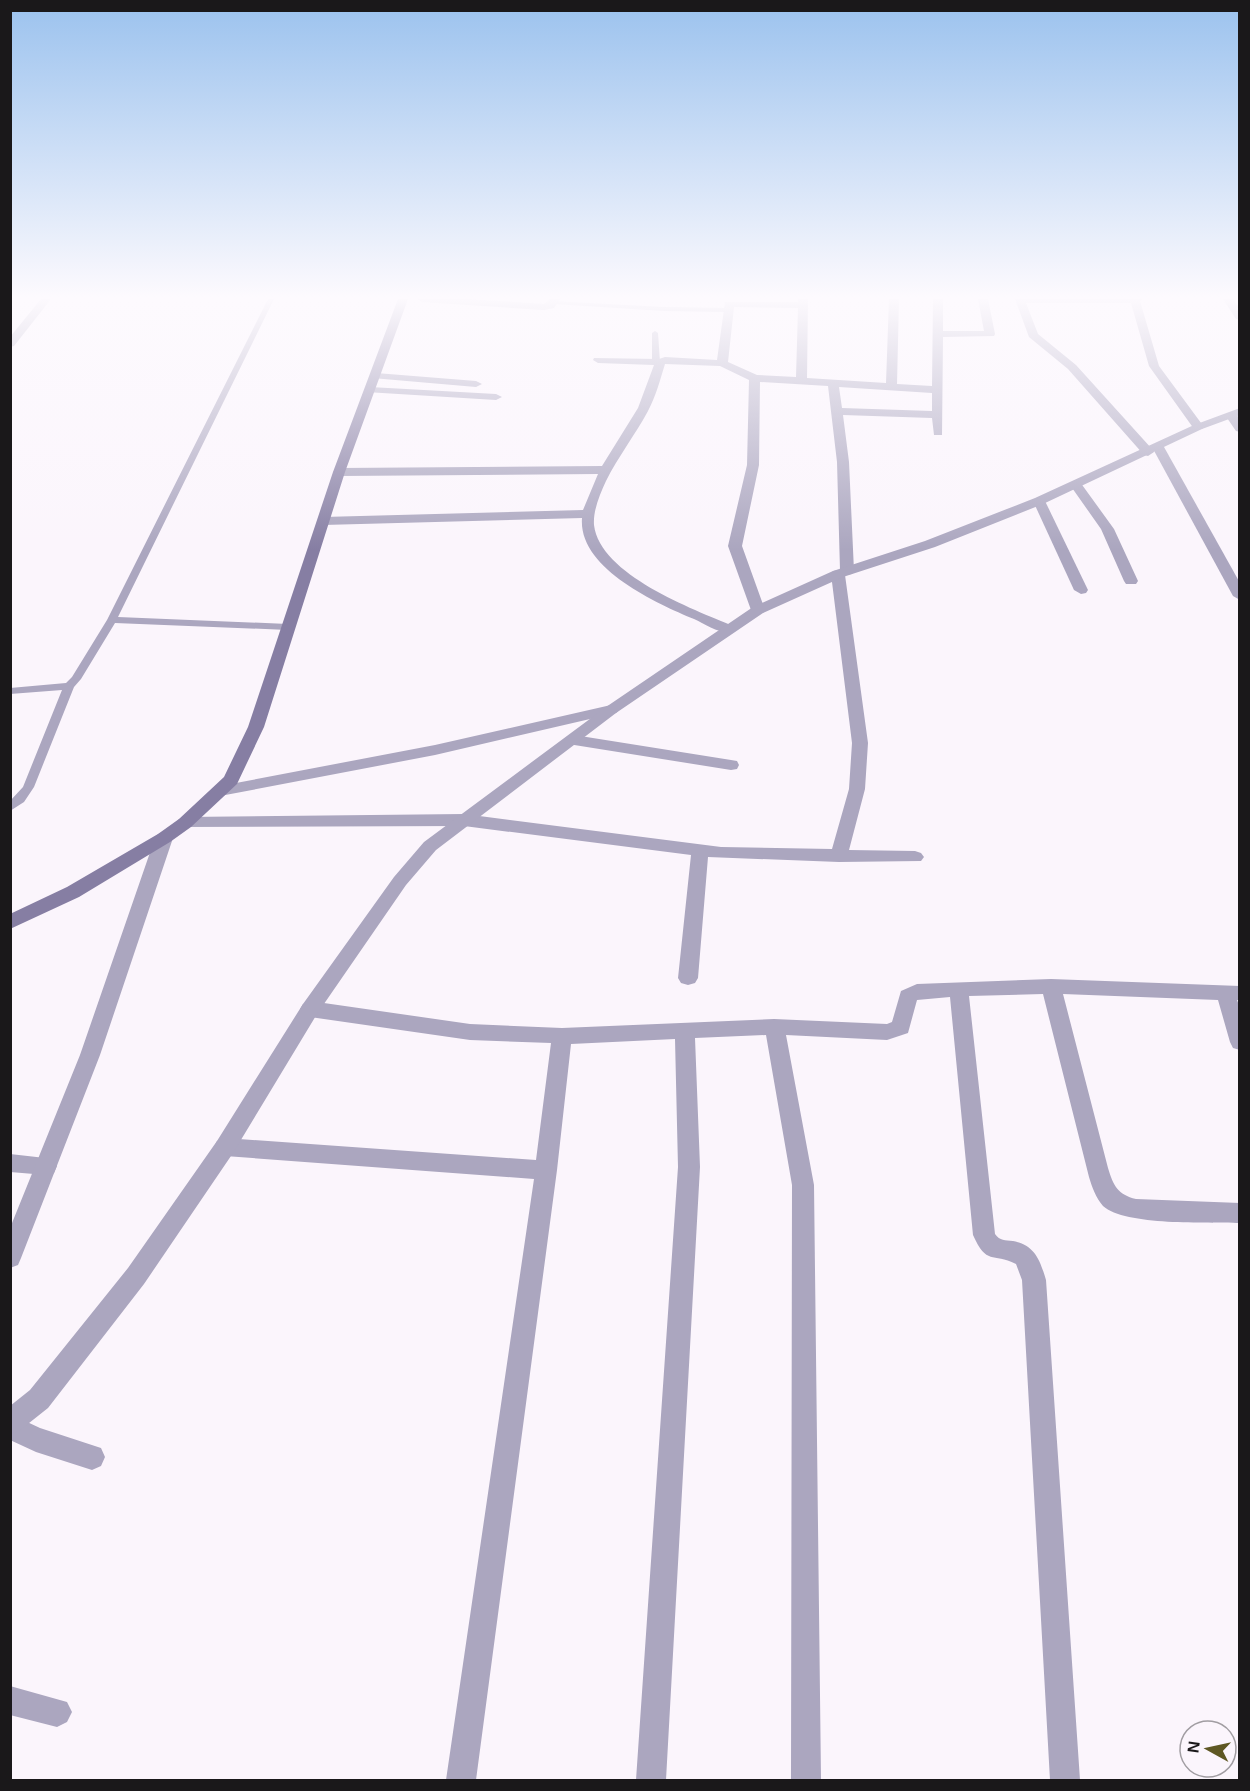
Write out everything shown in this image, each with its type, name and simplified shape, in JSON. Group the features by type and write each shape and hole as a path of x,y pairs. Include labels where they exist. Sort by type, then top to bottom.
{"main road":[{"path":"10,922 72,892 164,838 185,823 231,780 256,727 339,472 373,383"}],"street":[{"path":"467,383 487,384"},
{"path":"652,383 643,412 606,470 588,514 588,527 592,540 621,574 650,594 728,629"},
{"path":"755,383 753,465 735,546 758,610"},
{"path":"810,383 937,390"},
{"path":"891,383 891,388"},
{"path":"937,383 938,433"},
{"path":"1086,383 1153,450 1239,596"},
{"path":"1166,383 1198,427"},
{"path":"833,384 843,462 842,572 860,743 857,789 839,856"},
{"path":"370,390 496,397"},
{"path":"836,411 938,415"},
{"path":"92,1457 36,1439 10,1424 39,1399 122,1294 225,1146 310,1009 400,881 430,846 611,710 758,610 842,572 930,544 1040,501 1198,427 1235,413 1239,429"},
{"path":"339,472 606,470"},
{"path":"1076,485 1107,530 1131,581"},
{"path":"1040,501 1082,590"},
{"path":"323,521 588,514"},
{"path":"220,791 435,750 611,710"},
{"path":"574,740 731,765"},
{"path":"185,823 464,820 700,851 755,855 915,857"},
{"path":"10,1258 90,1054 164,838"},
{"path":"688,978 700,851"},
{"path":"310,1009 470,1032 562,1036 774,1027 895,1031 901,1026 908,996 912,993 1051,986 1232,993 1239,1042"},
{"path":"1051,986 1102,1188 1111,1201 1120,1206 1136,1209 1239,1213"},
{"path":"959,989 984,1235 991,1247 1023,1254 1028,1258 1034,1280 1065,1780"},
{"path":"774,1027 803,1185 806,1780"},
{"path":"651,1780 689,1167 685,1031"},
{"path":"461,1780 546,1170 562,1036"},
{"path":"225,1146 546,1170"},
{"path":"10,1163 46,1166"},
{"path":"10,1700 57,1712"}],"lane":[{"path":"10,807 20,799 28,787 69,686 76,679 112,620 230,383"},
{"path":"112,620 288,627"},
{"path":"10,691 69,686"}]}
